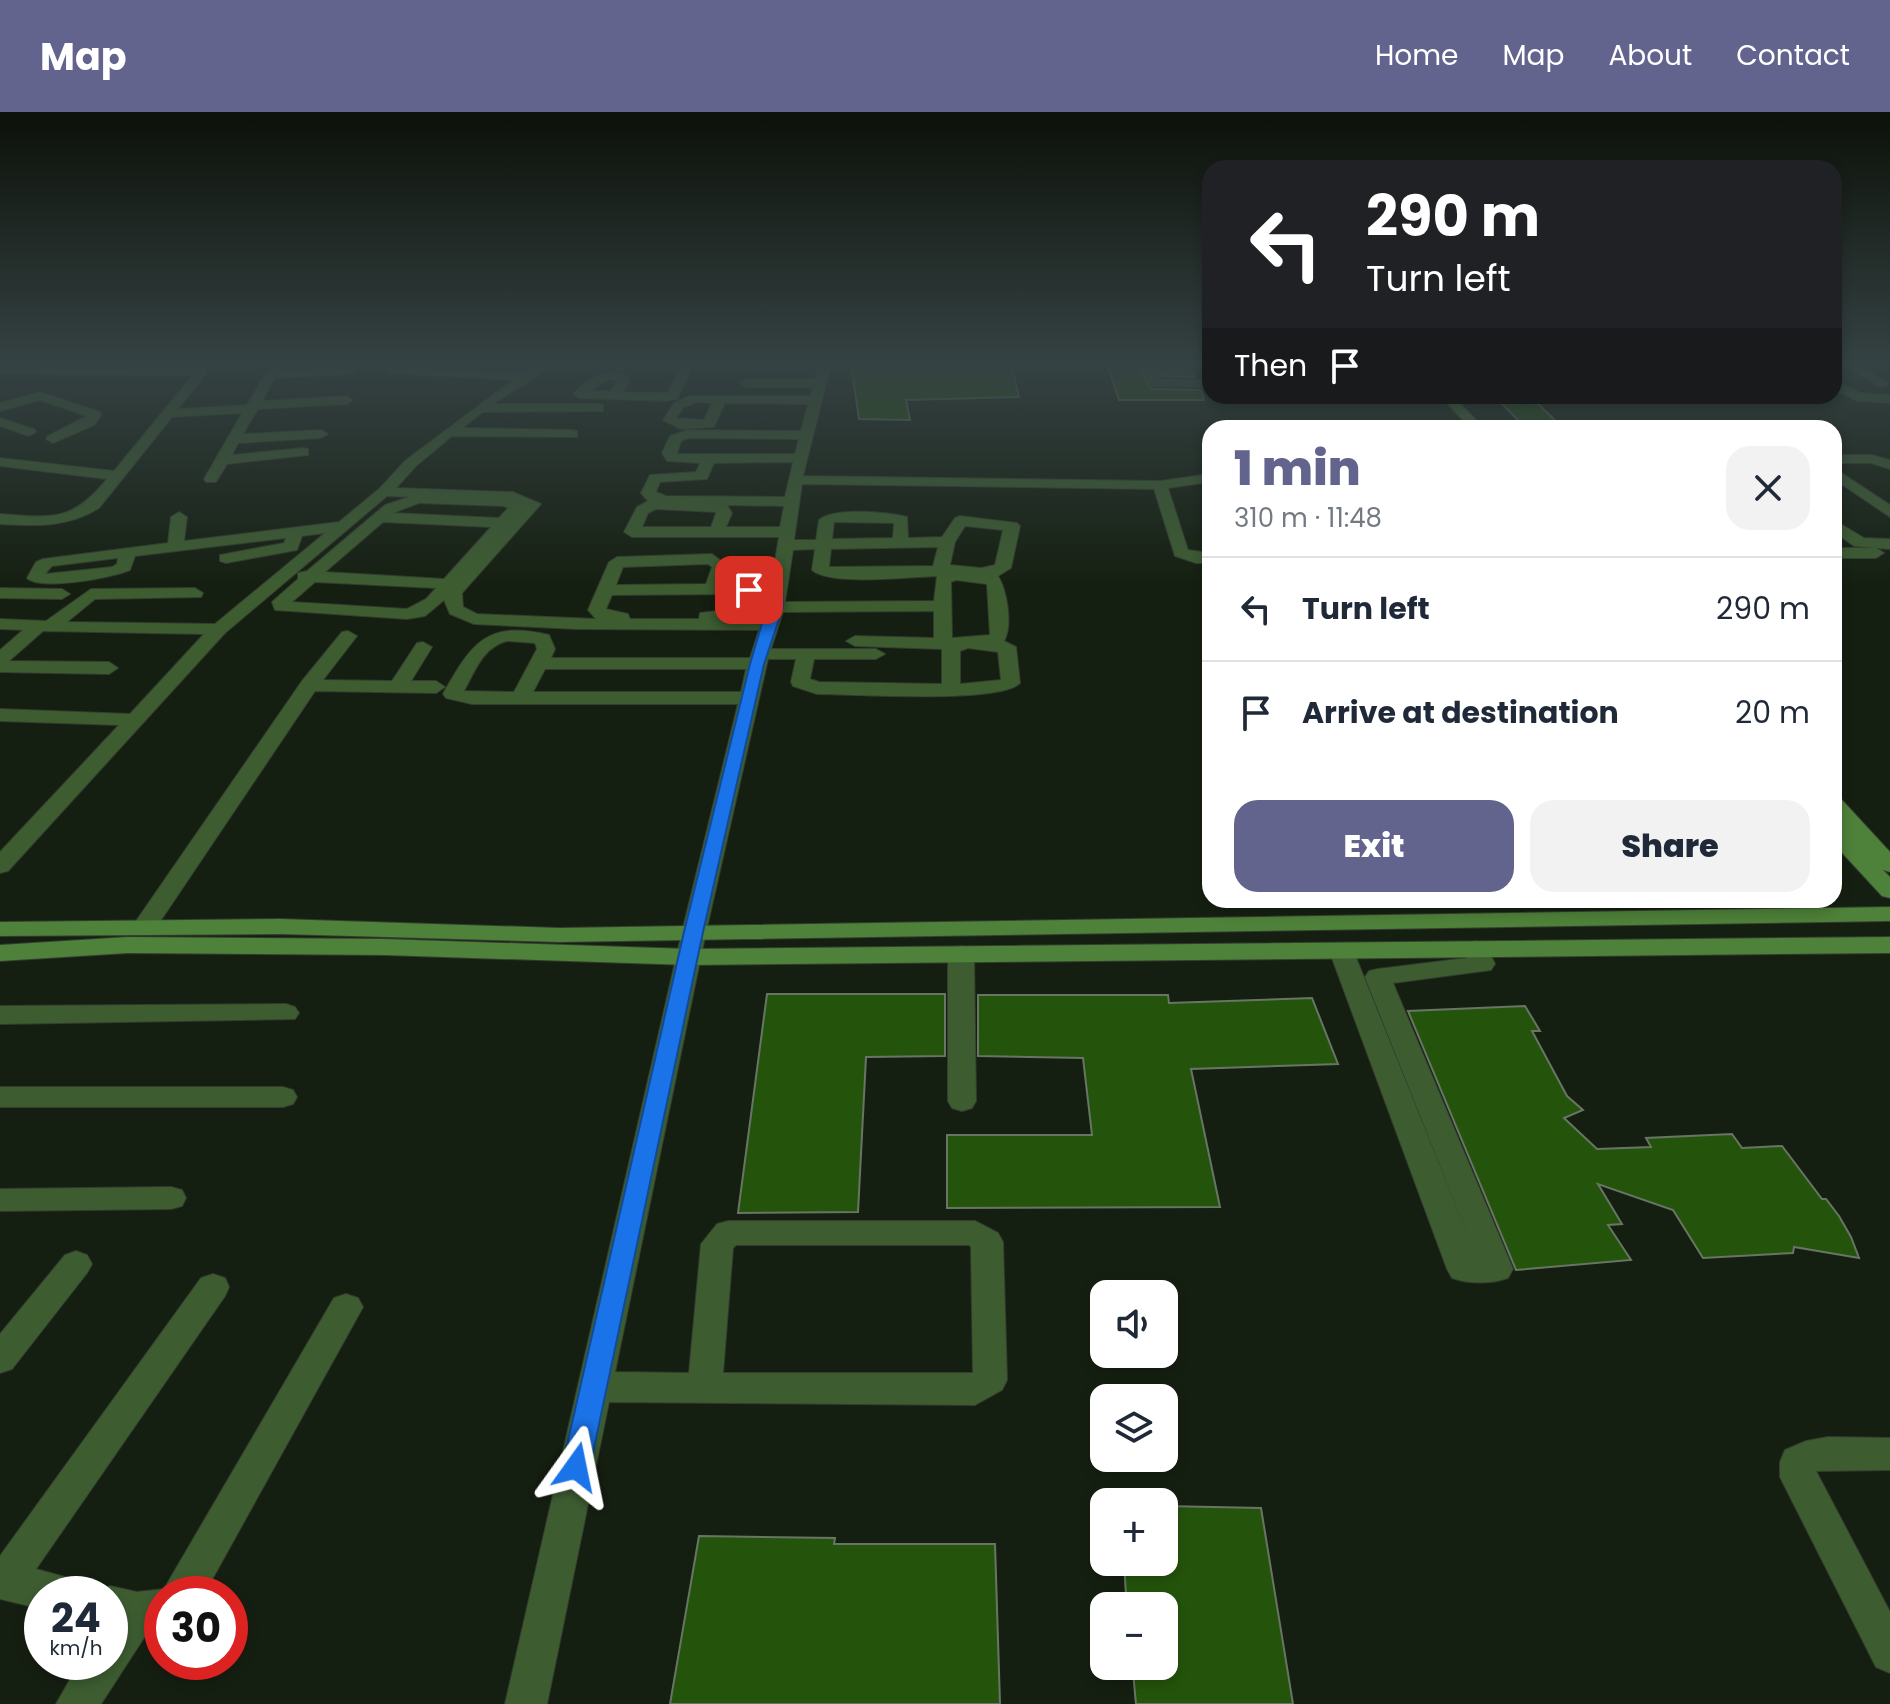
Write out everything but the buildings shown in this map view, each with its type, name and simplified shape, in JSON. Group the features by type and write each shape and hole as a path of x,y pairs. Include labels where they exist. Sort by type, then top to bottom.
{"street":[{"path":"0,519 57,520 82,514 94,505 148,438"},
{"path":"211,479 233,439 245,438"},
{"path":"0,866 219,629 384,492 411,463 441,438"},
{"path":"677,438 669,453 672,458 801,458"},
{"path":"526,1704 691,945 749,698 777,598 795,480 806,438"},
{"path":"222,460 303,452"},
{"path":"693,501 708,459"},
{"path":"1842,459 1872,459 1890,465"},
{"path":"0,462 118,476"},
{"path":"702,476 655,478 648,493 654,499 792,502"},
{"path":"1842,478 1890,512"},
{"path":"795,480 1160,485 1202,482"},
{"path":"1160,485 1181,553 1202,557"},
{"path":"384,492 513,496 534,504 454,592 452,602 456,610 474,619 577,624 770,625"},
{"path":"418,499 515,503 516,511 427,608 407,614 281,606 281,602 310,577 396,505 418,499"},
{"path":"717,532 724,513 721,508 654,504 642,510 623,550 627,554 730,554"},
{"path":"176,546 179,517"},
{"path":"900,543 902,520 841,517 827,520 821,545 820,570 999,572 1003,568 1012,526 960,521 947,542 940,563 941,568 951,571"},
{"path":"128,552 124,567 115,571 40,580 35,578 42,565 49,562 128,552 176,546 343,526"},
{"path":"1842,531 1860,543 1890,544"},
{"path":"226,558 281,551 293,544 295,532"},
{"path":"632,532 717,532 787,538 821,545 947,542"},
{"path":"1842,553 1890,553"},
{"path":"712,590 720,566 712,559 617,562 604,590 598,614 630,618 729,615 735,610 740,590"},
{"path":"285,575 449,584"},
{"path":"855,641 947,648 997,639 1000,633 995,584 991,578 955,575 943,579 943,606 947,648 951,689"},
{"path":"604,590 740,590 777,598 943,606"},
{"path":"0,593 195,593"},
{"path":"1,660 91,594"},
{"path":"0,624 219,629"},
{"path":"615,663 624,640 630,637 698,635"},
{"path":"146,924 309,685 348,636"},
{"path":"520,698 546,649 543,639 489,639 481,644 453,694 472,698 520,698 749,698"},
{"path":"539,663 759,659 806,654 951,648 967,643 1007,647 1011,683 990,689 804,686 800,682 806,654"},
{"path":"398,686 423,647"},
{"path":"1,660 109,668"},
{"path":"309,685 436,687"},
{"path":"0,715 136,720"},
{"path":"1842,814 1890,865"},
{"path":"1842,840 1890,891"},
{"path":"0,929 146,924 408,927 691,945 979,931 1890,914"},
{"path":"0,953 128,945 691,945 961,954 1890,945"},
{"path":"1365,978 1482,964 1476,949"},
{"path":"1341,950 1365,978 1497,1269 1463,1269 1365,978"},
{"path":"961,954 962,1101"},
{"path":"0,1015 286,1013"},
{"path":"0,1097 283,1097"},
{"path":"0,1200 171,1198"},
{"path":"594,1387 975,1390 990,1380 987,1242 975,1233 728,1233 717,1244 705,1387"},
{"path":"0,1359 76,1264"},
{"path":"24,1585 3,1580 213,1287"},
{"path":"192,1576 346,1307"},
{"path":"1890,1454 1820,1454 1805,1456 1798,1462 1798,1477 1890,1653"},
{"path":"77,1704 92,1680"}],"route":[{"path":"576,1467 694,932 757,664 776,607 778,589 749,590"}]}
